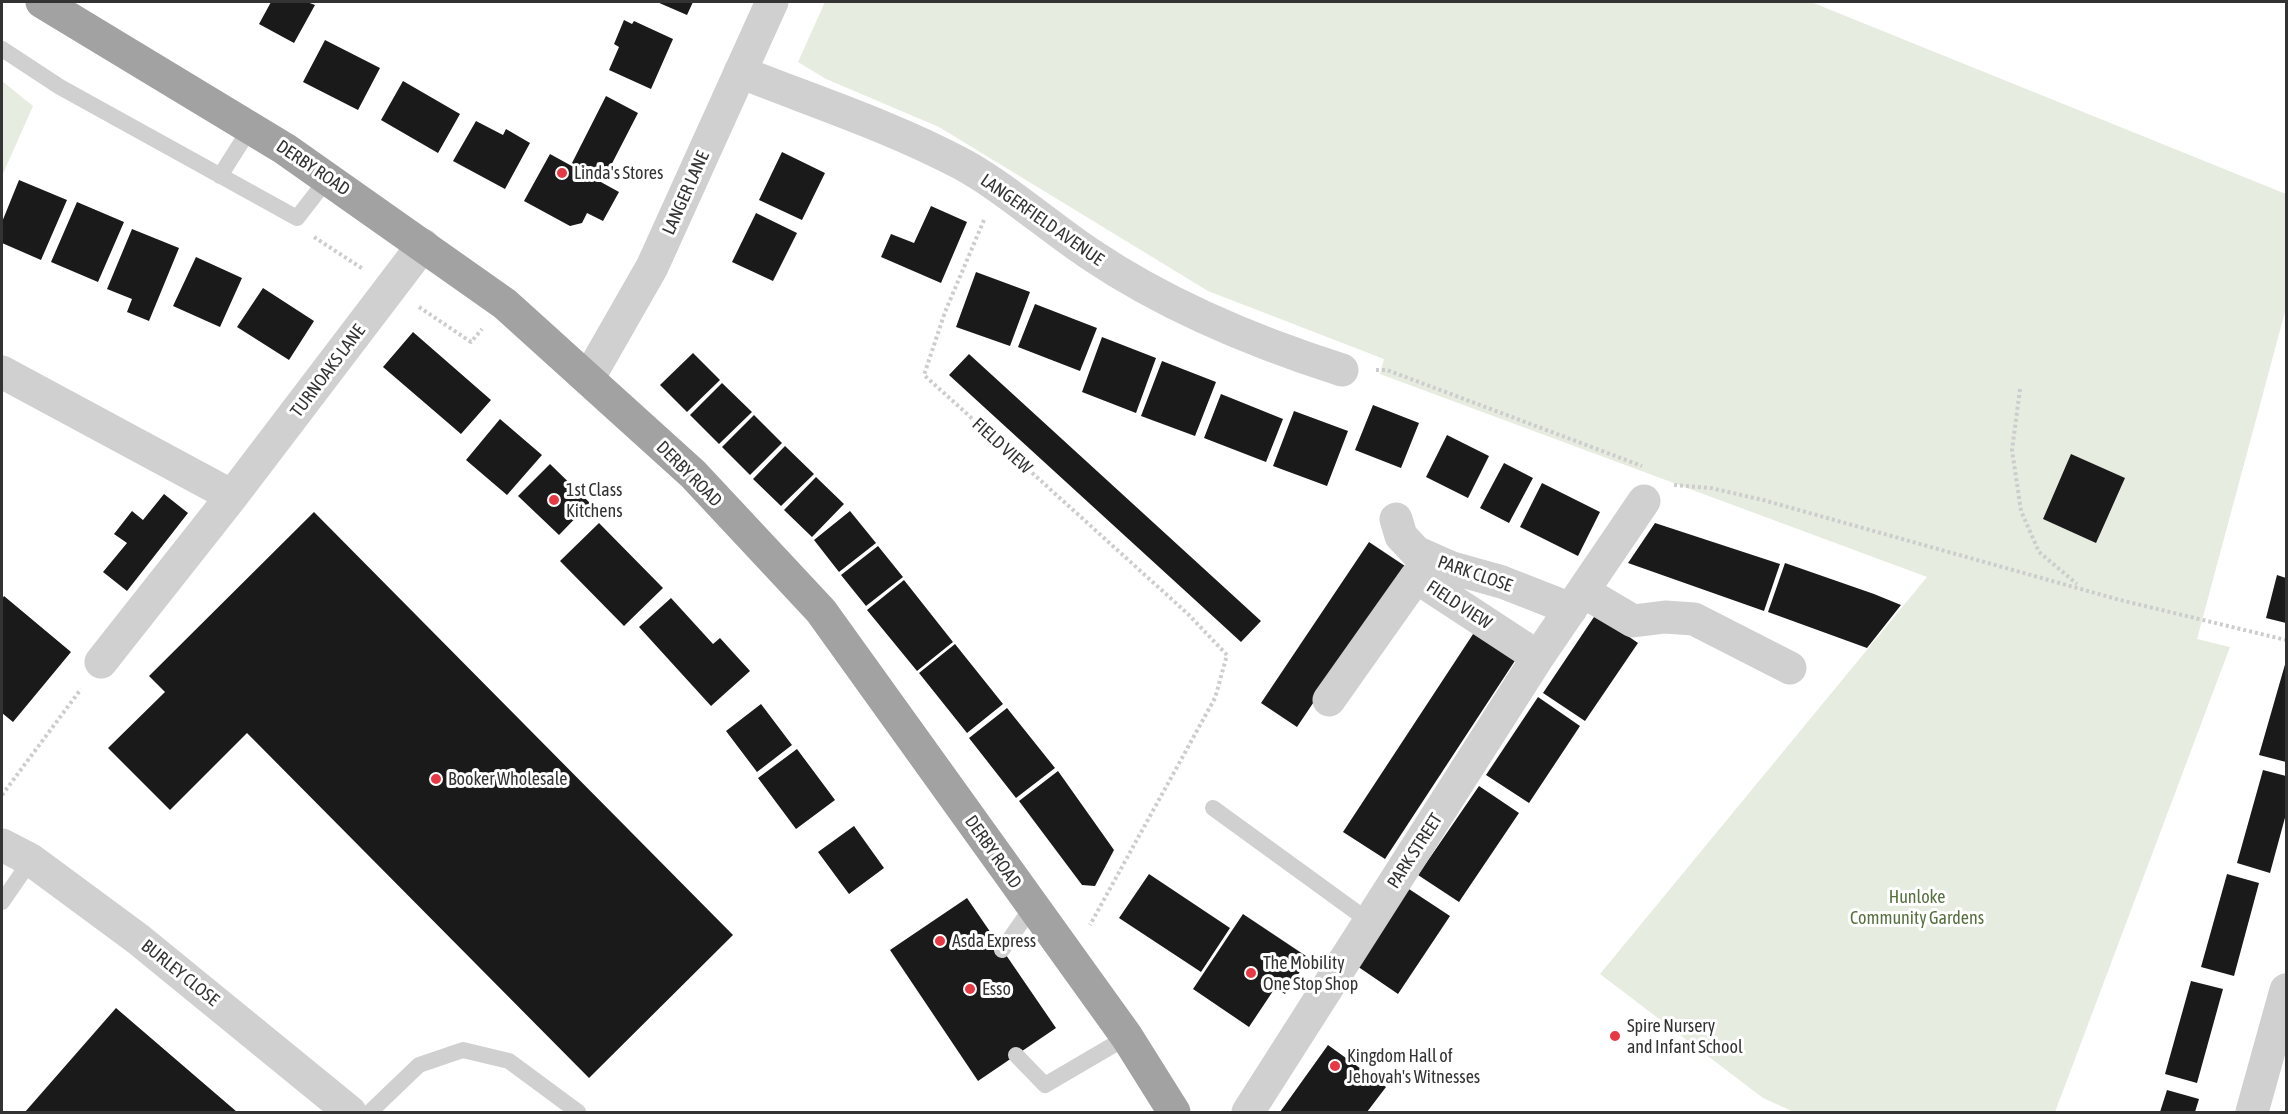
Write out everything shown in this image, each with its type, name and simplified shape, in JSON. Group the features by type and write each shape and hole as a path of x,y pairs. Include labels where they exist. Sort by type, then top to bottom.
{"highway":[{"name":"DERBY ROAD","path":"42,2 250,127 328,178 518,313 693,474 821,611 1127,1036 1174,1113"}],"street":[{"name":"LANGER LANE","path":"588,379 652,267 772,2"},
{"name":"LANGERFIELD AVENUE","path":"740,72 926,146 962,164 1091,255 1147,290 1202,317 1299,356 1342,370"},
{"name":"TURNOAKS LANE","path":"101,662 232,496 423,245"},
{"path":"2,372 232,496"},
{"name":"PARK STREET","path":"1248,1113 1538,657 1654,484"},
{"name":"PARK CLOSE","path":"1396,519 1401,536 1416,552 1452,568 1577,601"},
{"name":"FIELD VIEW","path":"1329,700 1416,577 1538,657"},
{"path":"1577,601 1633,621 1665,617 1694,619 1790,668"},
{"name":"BURLEY CLOSE","path":"2,845 31,860 138,939 350,1113"},
{"path":"2252,1113 2286,990"}],"lane":[{"path":"2,49 60,87 297,218 328,178"},
{"path":"220,177 250,127"},
{"path":"1213,808 1370,922"},
{"path":"2,902 31,860"},
{"path":"1002,950 1032,907"},
{"path":"1017,1055 1045,1085 1127,1036"},
{"path":"370,1113 419,1065 464,1050 509,1061 578,1113"}],"path":[{"name":"FIELD VIEW","path":"998,189 945,312 924,375 1179,606 1227,655 1215,698 1071,960"},
{"path":"1342,370 1387,370 1629,459 1654,484 1711,488 1763,500 2120,600 2286,640"},
{"path":"2020,389 2012,450 2021,511 2039,552 2080,587"},
{"path":"2,795 101,662"}],"green space":[{"name":"Hunloke Community Gardens","path":"825,2 1811,2 2286,194 2286,308 2197,639 2230,647 2055,1112 1794,1112 1763,1098 1600,974 1927,577 1380,374 1384,359 1208,291 939,127 826,79 798,62"},
{"path":"2,81 33,106 2,176"}],"building":[{"path":"271,2 307,2 315,5 294,43 259,24"},
{"path":"657,2 693,2 687,15"},
{"path":"624,20 632,24 634,21 673,39 651,89 609,70 619,47 614,44"},
{"path":"325,40 380,68 358,110 303,82"},
{"path":"403,81 460,114 438,153 381,120"},
{"path":"606,96 638,113 604,179 572,163"},
{"path":"476,121 503,135 506,129 530,143 505,189 453,161"},
{"path":"782,152 825,173 802,220 759,200"},
{"name":"Linda's Stores","path":"550,154 619,192 603,221 587,213 582,223 570,226 524,201"},
{"path":"19,180 67,200 41,260 2,243 2,222"},
{"path":"77,202 124,222 98,282 51,262"},
{"path":"931,206 967,222 941,283 881,257 891,234 914,243"},
{"path":"756,213 797,233 773,281 732,262"},
{"path":"132,229 179,248 149,321 127,312 132,299 107,289"},
{"path":"196,257 242,278 220,327 173,306"},
{"path":"976,272 1030,292 1010,346 956,327"},
{"path":"263,288 314,321 289,360 237,327"},
{"path":"1035,304 1097,328 1080,371 1018,347"},
{"path":"413,332 491,400 461,434 383,367"},
{"path":"1102,337 1156,358 1136,413 1082,392"},
{"path":"693,353 720,380 687,412 660,385"},
{"path":"969,354 1261,621 1241,642 949,375"},
{"path":"1162,361 1216,382 1195,436 1141,416"},
{"path":"722,383 752,412 719,444 690,415"},
{"path":"1221,394 1283,419 1266,462 1204,438"},
{"path":"1373,405 1419,423 1401,468 1355,450"},
{"path":"1294,411 1348,431 1327,486 1273,466"},
{"path":"754,415 782,443 750,475 722,447"},
{"path":"500,419 542,455 507,495 466,460"},
{"path":"1447,435 1489,456 1468,498 1426,477"},
{"path":"785,446 814,474 781,506 753,479"},
{"path":"2071,454 2125,478 2096,543 2043,519"},
{"path":"1504,463 1533,478 1509,523 1480,508"},
{"name":"1st Class Kitchens","path":"550,464 590,503 559,535 518,496"},
{"path":"816,477 844,504 812,537 784,510"},
{"path":"1542,483 1600,512 1578,556 1520,527"},
{"path":"164,494 188,513 127,591 103,572 127,543 114,534 132,511 143,520"},
{"path":"850,511 876,543 839,572 814,540"},
{"name":"Booker Wholesale","path":"314,512 733,935 589,1078 247,733 170,810 108,748 165,692 149,676"},
{"path":"599,523 663,588 624,626 560,561"},
{"path":"1655,523 1780,564 1764,611 1628,563"},
{"path":"1369,542 1405,566 1297,727 1261,703"},
{"path":"878,546 903,577 866,606 841,575"},
{"path":"1785,563 1901,605 1867,648 1768,612"},
{"path":"2277,575 2286,578 2286,623 2266,618"},
{"path":"904,580 953,642 917,671 867,610"},
{"path":"4,596 71,652 13,722 2,713 2,599"},
{"path":"671,598 713,644 720,638 750,671 711,706 639,627"},
{"path":"1596,614 1638,643 1585,721 1543,693"},
{"path":"1479,625 1520,653 1385,859 1343,832"},
{"path":"955,644 1003,704 967,733 919,673"},
{"path":"2286,661 2286,762 2259,755"},
{"path":"1538,697 1580,726 1529,803 1486,775"},
{"path":"761,704 792,745 757,772 726,731"},
{"path":"1007,708 1055,768 1016,798 969,738"},
{"path":"797,749 835,800 796,829 758,778"},
{"path":"2263,770 2286,776 2286,814 2270,873 2237,863"},
{"path":"1058,771 1114,850 1095,886 1082,885 1019,801"},
{"path":"1479,786 1519,813 1459,902 1418,875"},
{"path":"854,826 884,868 849,894 818,852"},
{"path":"1149,874 1230,928 1201,972 1119,918"},
{"path":"2227,874 2259,883 2234,976 2201,967"},
{"path":"1409,889 1450,916 1398,994 1357,966"},
{"path":"967,898 1056,1028 978,1081 890,950"},
{"name":"The Mobility One Stop Shop","path":"1243,914 1309,958 1285,994 1275,988 1249,1027 1193,989"},
{"path":"2191,981 2223,989 2197,1083 2165,1074"},
{"path":"116,1008 237,1112 25,1112"},
{"name":"Kingdom Hall of Jehovah's Witnesses","path":"1328,1045 1386,1087 1367,1112 1280,1112"},
{"path":"2167,1090 2199,1099 2195,1112 2160,1112"}],"place":[{"name":"Linda's Stores","path":"562,173"},
{"name":"1st Class Kitchens","path":"554,500"},
{"name":"Booker Wholesale","path":"436,779"},
{"name":"Asda Express","path":"940,941"},
{"name":"The Mobility One Stop Shop","path":"1251,973"},
{"name":"Esso","path":"970,989"},
{"name":"Spire Nursery and Infant School","path":"1615,1036"},
{"name":"Kingdom Hall of Jehovah's Witnesses","path":"1335,1066"}]}
